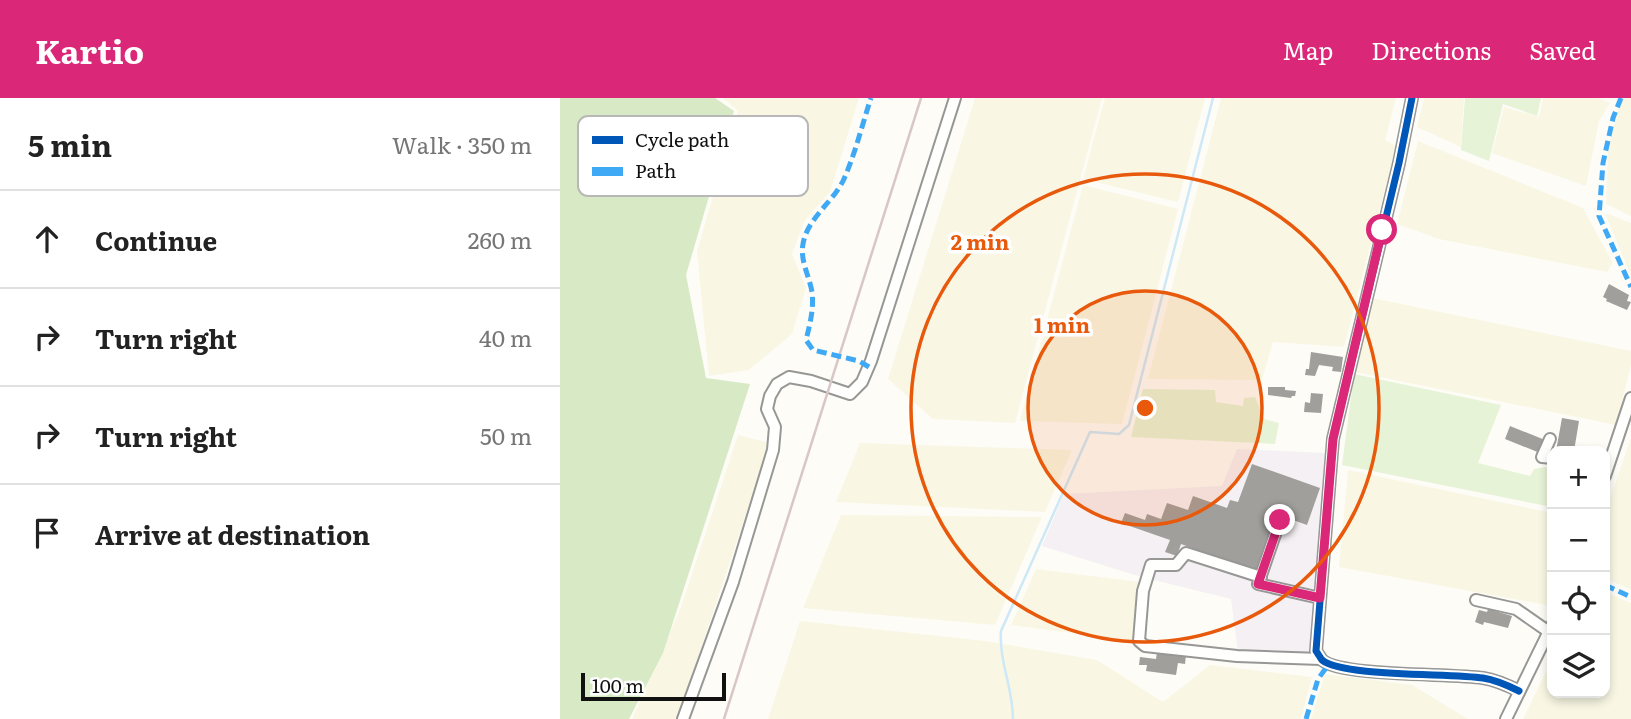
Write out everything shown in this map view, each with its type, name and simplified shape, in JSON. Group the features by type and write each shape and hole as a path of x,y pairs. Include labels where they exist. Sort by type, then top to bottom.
{"street":[{"path":"683,719 733,582 773,450 775,427 767,409 770,396 777,384 789,377 811,380 850,394 862,382 955,98"},
{"path":"1321,659 1316,651 1333,439 1412,98"},
{"path":"1610,458 1631,398"},
{"path":"1547,458 1542,457 1550,439"},
{"path":"1280,520 1258,584 1320,598"},
{"path":"1261,577 1186,552 1176,565 1151,565 1143,591 1139,641 1145,646 1237,656 1321,659 1339,667 1480,677 1519,691"},
{"path":"1476,600 1516,609 1547,627"},
{"path":"1506,719 1548,635"}],"shaded area":[{"path":"723,98 859,98 830,192 805,220 792,254 806,288 792,334 749,370 709,376 697,251 713,196 808,196 808,116 737,116 738,111"},
{"path":"975,98 1102,98 1015,423 933,419 888,379"},
{"path":"1105,98 1205,98 1178,202 1083,179"},
{"path":"1221,98 1396,98 1385,140 1396,146 1344,347 1273,342 1262,380 1148,379"},
{"path":"1424,98 1464,98 1461,147 1417,127"},
{"path":"1543,98 1598,98 1610,103 1599,121 1586,186 1492,153 1504,107 1539,117"},
{"path":"1621,98 1631,98 1631,216 1606,204 1608,149"},
{"path":"1418,141 1583,208 1613,263 1607,272 1439,239 1397,224"},
{"path":"1083,185 1178,209 1122,424 1020,421"},
{"path":"1605,213 1631,223 1631,275 1630,274"},
{"path":"1372,298 1631,351 1631,365 1616,425 1355,372"},
{"path":"738,435 770,443 677,719 632,719 681,607"},
{"path":"1631,438 1631,590 1610,580 1610,499"},
{"path":"860,443 1072,450 1045,512 836,502"},
{"path":"1237,449 1325,453 1312,655 1238,652 1231,599 1138,576 1042,546 1064,494 1222,486"},
{"path":"1348,470 1547,512 1547,605 1339,567"},
{"path":"841,515 1042,517 995,625 803,608"},
{"path":"1036,569 1140,582 1132,641 1011,625"},
{"path":"1610,594 1631,603 1631,719 1523,719 1547,669 1547,698 1610,698"},
{"path":"800,621 985,641 1097,660 1163,702 1210,665 1312,677 1301,719 768,719"},
{"path":"1325,674 1412,685 1468,719 1311,719"}],"green space":[{"path":"560,98 715,98 734,111 733,116 578,116 578,196 709,196 686,275 706,378 750,384 663,653 629,719 560,719"},
{"path":"1465,98 1541,98 1537,116 1503,104 1489,161 1461,150"},
{"path":"1354,374 1501,405 1478,463 1530,476 1534,469 1547,467 1547,506 1342,465"},
{"path":"1143,389 1215,390 1216,402 1243,406 1244,398 1255,397 1264,419 1279,423 1275,444 1131,437"}],"building":[{"path":"1609,284 1629,295 1627,301 1631,302 1627,310 1603,297"},
{"path":"1311,352 1343,357 1341,372 1332,371 1333,367 1319,365 1315,376 1305,375 1306,369 1309,369"},
{"path":"1268,387 1285,387 1285,390 1296,391 1295,396 1291,398 1268,395"},
{"path":"1311,393 1323,394 1321,413 1304,412 1305,402 1310,403"},
{"path":"1562,418 1579,421 1575,446 1557,446"},
{"path":"1510,426 1545,440 1540,453 1505,439"},
{"path":"1252,464 1320,488 1307,525 1279,515 1259,572 1181,544 1177,556 1165,552 1170,540 1121,523 1125,513 1145,520 1147,514 1161,519 1167,503 1188,510 1193,496 1227,508 1230,500 1238,502"},
{"path":"1488,609 1512,616 1508,628 1475,622 1479,610 1487,612"},
{"path":"1157,652 1186,655 1185,664 1178,663 1176,675 1146,671 1147,665 1139,665 1140,657 1156,659"}],"waterway":[{"path":"1013,719 1001,631 1090,432 1119,434 1129,425 1213,98"}],"railway":[{"path":"724,719 921,98"}],"marked path":[{"path":"869,367 859,361 813,350 806,340 812,298 802,250 809,227 843,181 871,98"},
{"path":"1621,98 1613,118 1603,163 1599,216 1631,287"},
{"path":"1610,587 1631,597"},
{"path":"1306,719 1318,679 1329,664"}],"cycle path":[{"path":"1412,98 1333,439 1316,651 1322,660 1351,669 1398,674 1468,676 1501,683 1519,691"}],"route":[{"path":"1280,520 1258,584 1320,598 1333,439 1382,230"}]}
